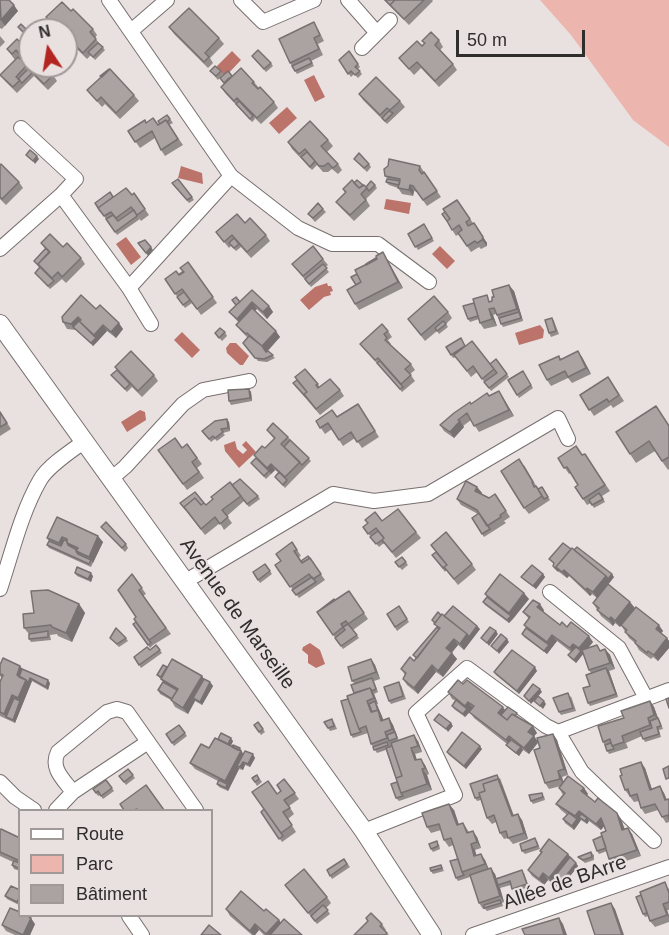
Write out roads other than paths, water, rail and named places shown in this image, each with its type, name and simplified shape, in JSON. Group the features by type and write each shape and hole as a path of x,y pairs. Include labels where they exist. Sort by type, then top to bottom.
{"street":[{"path":"110,0 231,176 298,228 332,244 378,244 429,282"},
{"path":"131,31 167,0"},
{"path":"241,0 263,22 314,0"},
{"path":"348,0 377,33"},
{"path":"362,48 390,20"},
{"path":"0,249 76,179 21,128"},
{"path":"129,288 231,176"},
{"path":"60,195 129,288 151,324"},
{"name":"Avenue de Marseille","path":"0,324 364,831 432,935"},
{"path":"112,478 183,404 203,390 249,381"},
{"path":"186,581 333,494 374,501 428,494 558,418 568,439"},
{"path":"0,589 40,478 85,441"},
{"path":"550,592 619,648 646,698"},
{"path":"364,831 455,795 416,713 467,668 546,726 558,732 582,772 654,841"},
{"path":"558,732 669,690"},
{"path":"73,792 56,770 54,759 58,752 107,712 117,709 127,712 195,809"},
{"path":"57,809 73,792 148,742"},
{"path":"0,782 15,797 33,809"},
{"path":"0,792 15,797"},
{"name":"Allée de BArre","path":"473,935 669,867"},
{"path":"130,917 142,935"}]}
